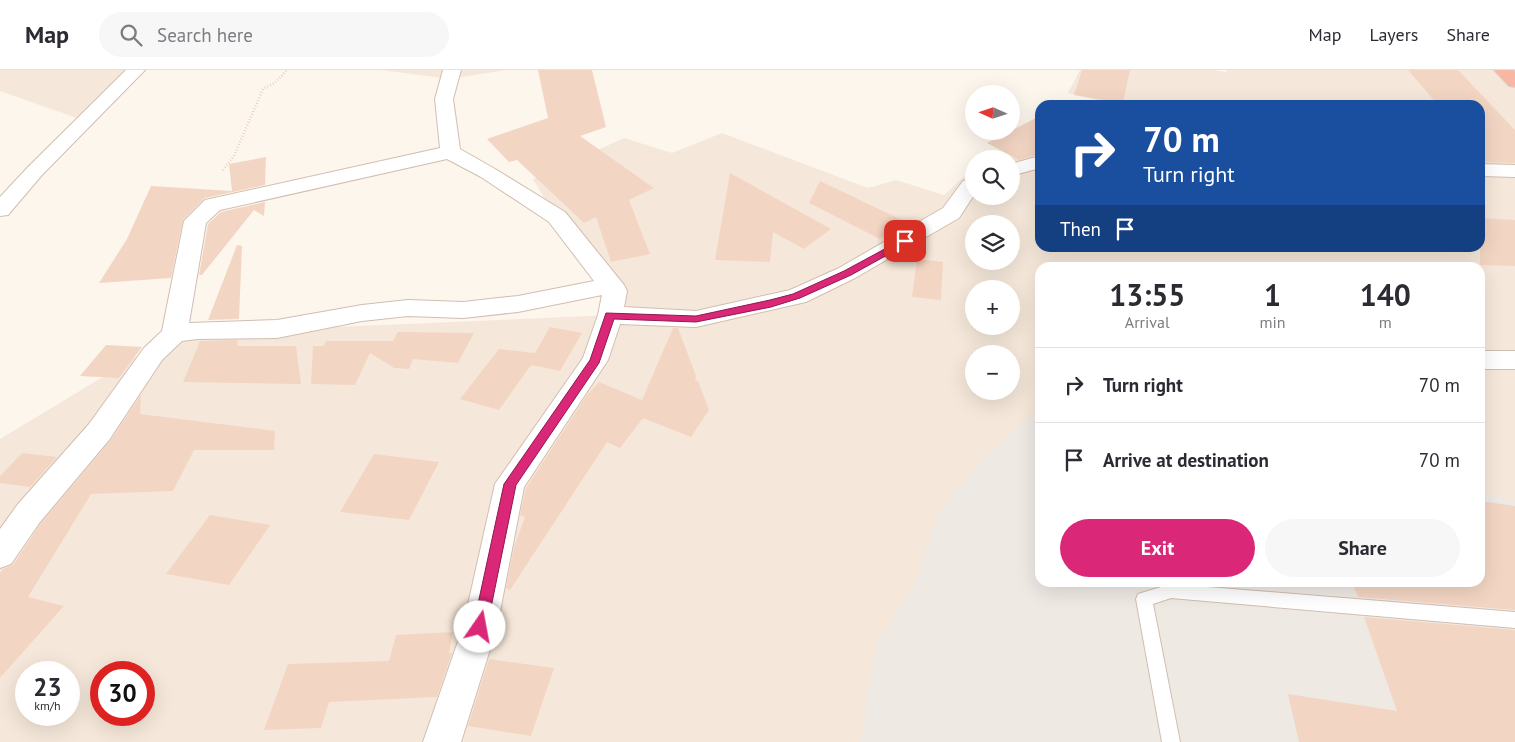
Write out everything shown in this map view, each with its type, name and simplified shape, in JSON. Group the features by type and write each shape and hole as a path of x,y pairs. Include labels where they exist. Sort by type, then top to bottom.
{"highway":[{"path":"1502,70 1515,82"}],"street":[{"path":"0,210 35,171 136,70"},
{"path":"450,152 444,99 452,70"},
{"path":"174,334 195,221 213,204 450,152 488,173 558,217 612,285 615,291 610,315 595,360 510,484 480,627 442,742"},
{"path":"1020,168 1035,163"},
{"path":"1485,170 1515,172"},
{"path":"610,315 696,319 797,296 847,273 951,213 965,192"},
{"path":"0,554 29,513 99,432 153,354 174,334 197,330 277,329 362,313 408,308 463,310 518,304 612,285"},
{"path":"1485,360 1515,360"}],"lane":[{"path":"1171,742 1144,599 1170,591 1515,620"}],"path":[{"path":"223,170 234,156 263,88 276,82 287,70"}],"shaded area":[{"path":"0,70 144,70 85,121 0,91"},
{"path":"381,70 506,70 450,79"},
{"path":"1080,70 1213,70 1226,72 1227,70 1515,70 1515,742 0,742 0,439 174,334 613,315 533,179 624,138 672,153 722,133 868,188 896,180 944,195 965,176 965,205 1020,205 1020,154 1035,149 1035,252 1485,252 1485,100 1097,100 1068,93"},
{"path":"1035,416 1035,587 1485,587 1485,493 1515,501 1515,742 860,742 876,645 912,589 941,510 980,462 1028,417"}],"building":[{"path":"538,70 592,70 606,127 580,136 654,188 629,200 650,254 611,262 596,217 584,223 517,160 509,162 487,139 548,118"},
{"path":"1082,70 1130,70 1124,100 1105,100 1074,95"},
{"path":"1408,70 1458,70 1515,130 1515,163 1485,162 1485,100 1434,100"},
{"path":"1035,119 1035,155 1020,160 1020,150 1000,150 987,143 993,140 1020,140 1020,126"},
{"path":"266,157 265,185 205,198 183,220 171,278 99,283 127,239 151,186 232,191 229,164"},
{"path":"730,173 831,229 804,249 773,232 770,262 715,260"},
{"path":"820,181 904,221 880,239 809,203"},
{"path":"265,202 264,216 254,210 202,275 199,275 208,224 221,212"},
{"path":"1485,218 1515,220 1515,266 1485,265 1485,262 1480,262 1480,252 1485,252"},
{"path":"237,245 242,246 239,319 208,320"},
{"path":"917,259 943,262 941,300 912,297"},
{"path":"550,327 582,333 560,371 531,365 499,410 460,399 499,349 535,353"},
{"path":"673,328 678,328 696,376 695,380 698,381 709,410 691,437 643,418 620,448 607,442 510,590 506,588 514,547 525,517 520,515 526,488 587,395 599,382 642,400"},
{"path":"398,332 474,333 458,363 413,359 409,369 394,368 370,353 355,385 311,384 313,346 324,346 326,341 393,341"},
{"path":"238,340 237,346 296,346 301,384 183,382 200,341"},
{"path":"106,345 142,347 119,378 80,376"},
{"path":"141,395 140,414 275,431 274,450 194,450 173,491 91,494 28,597 64,606 0,678 0,573 3,569 13,565 41,523 110,441"},
{"path":"22,453 57,457 30,487 0,483 0,476"},
{"path":"374,454 439,462 409,520 340,512"},
{"path":"1485,502 1515,506 1515,610 1358,597 1354,587 1485,587"},
{"path":"210,515 270,525 229,585 166,574"},
{"path":"1364,617 1515,630 1515,742 1299,742 1288,694 1397,711"},
{"path":"453,632 449,653 452,653 437,697 329,702 321,728 264,730 288,664 389,661 396,635"},
{"path":"489,659 554,668 531,736 468,726"}],"route":[{"path":"480,627 510,484 595,360 610,315 696,319 771,303 797,296 847,273 905,241"}]}
